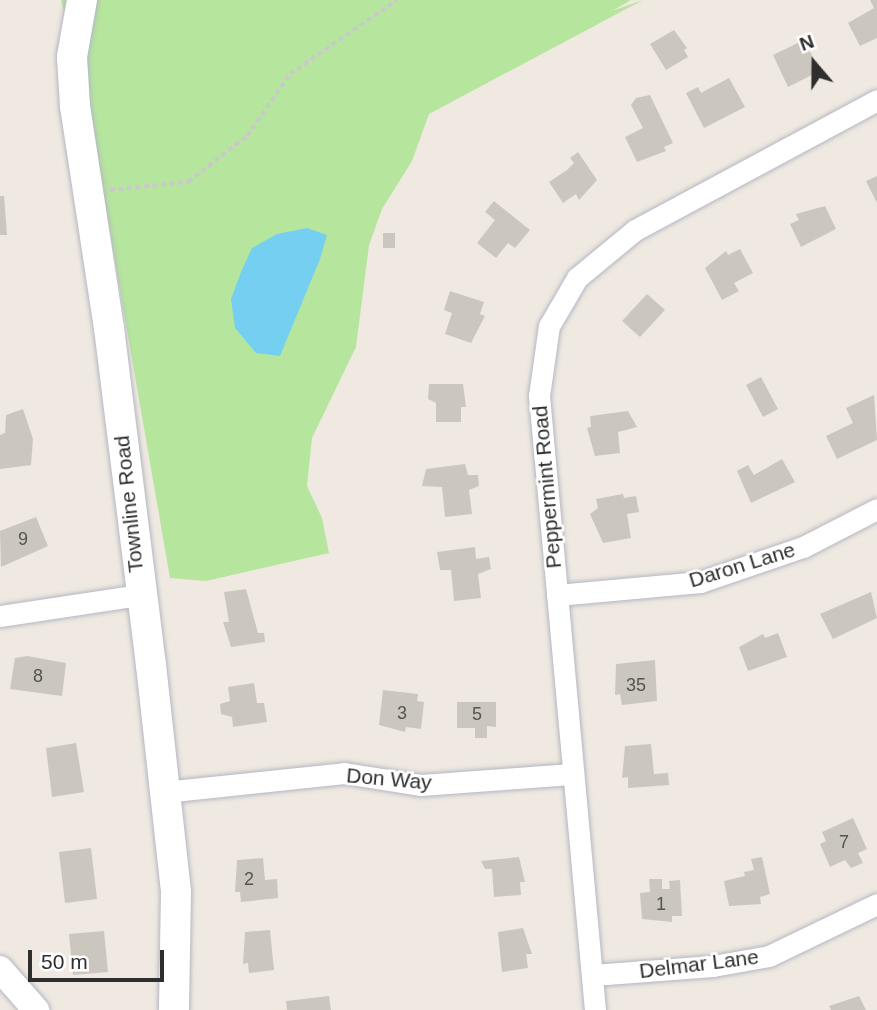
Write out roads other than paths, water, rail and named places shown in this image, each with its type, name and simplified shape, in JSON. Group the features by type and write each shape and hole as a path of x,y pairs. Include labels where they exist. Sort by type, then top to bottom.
{"main road":[{"name":"Townline Road","path":"82,0 72,57 87,192 109,328 176,892 174,1010"}],"street":[{"name":"Peppermint Road","path":"595,1010 539,396 549,327 577,278 635,230 877,100"},
{"name":"Daron Lane","path":"557,594 700,582 803,547 877,509"},
{"path":"0,616 139,596"},
{"name":"Don Way","path":"164,792 344,773 421,785 572,774"},
{"name":"Delmar Lane","path":"593,975 713,966 769,956 877,904"},
{"path":"0,969 36,1010"}],"water":[{"path":"307,228 327,235 320,259 280,356 256,353 235,328 231,299 241,272 252,248 277,234"}]}
